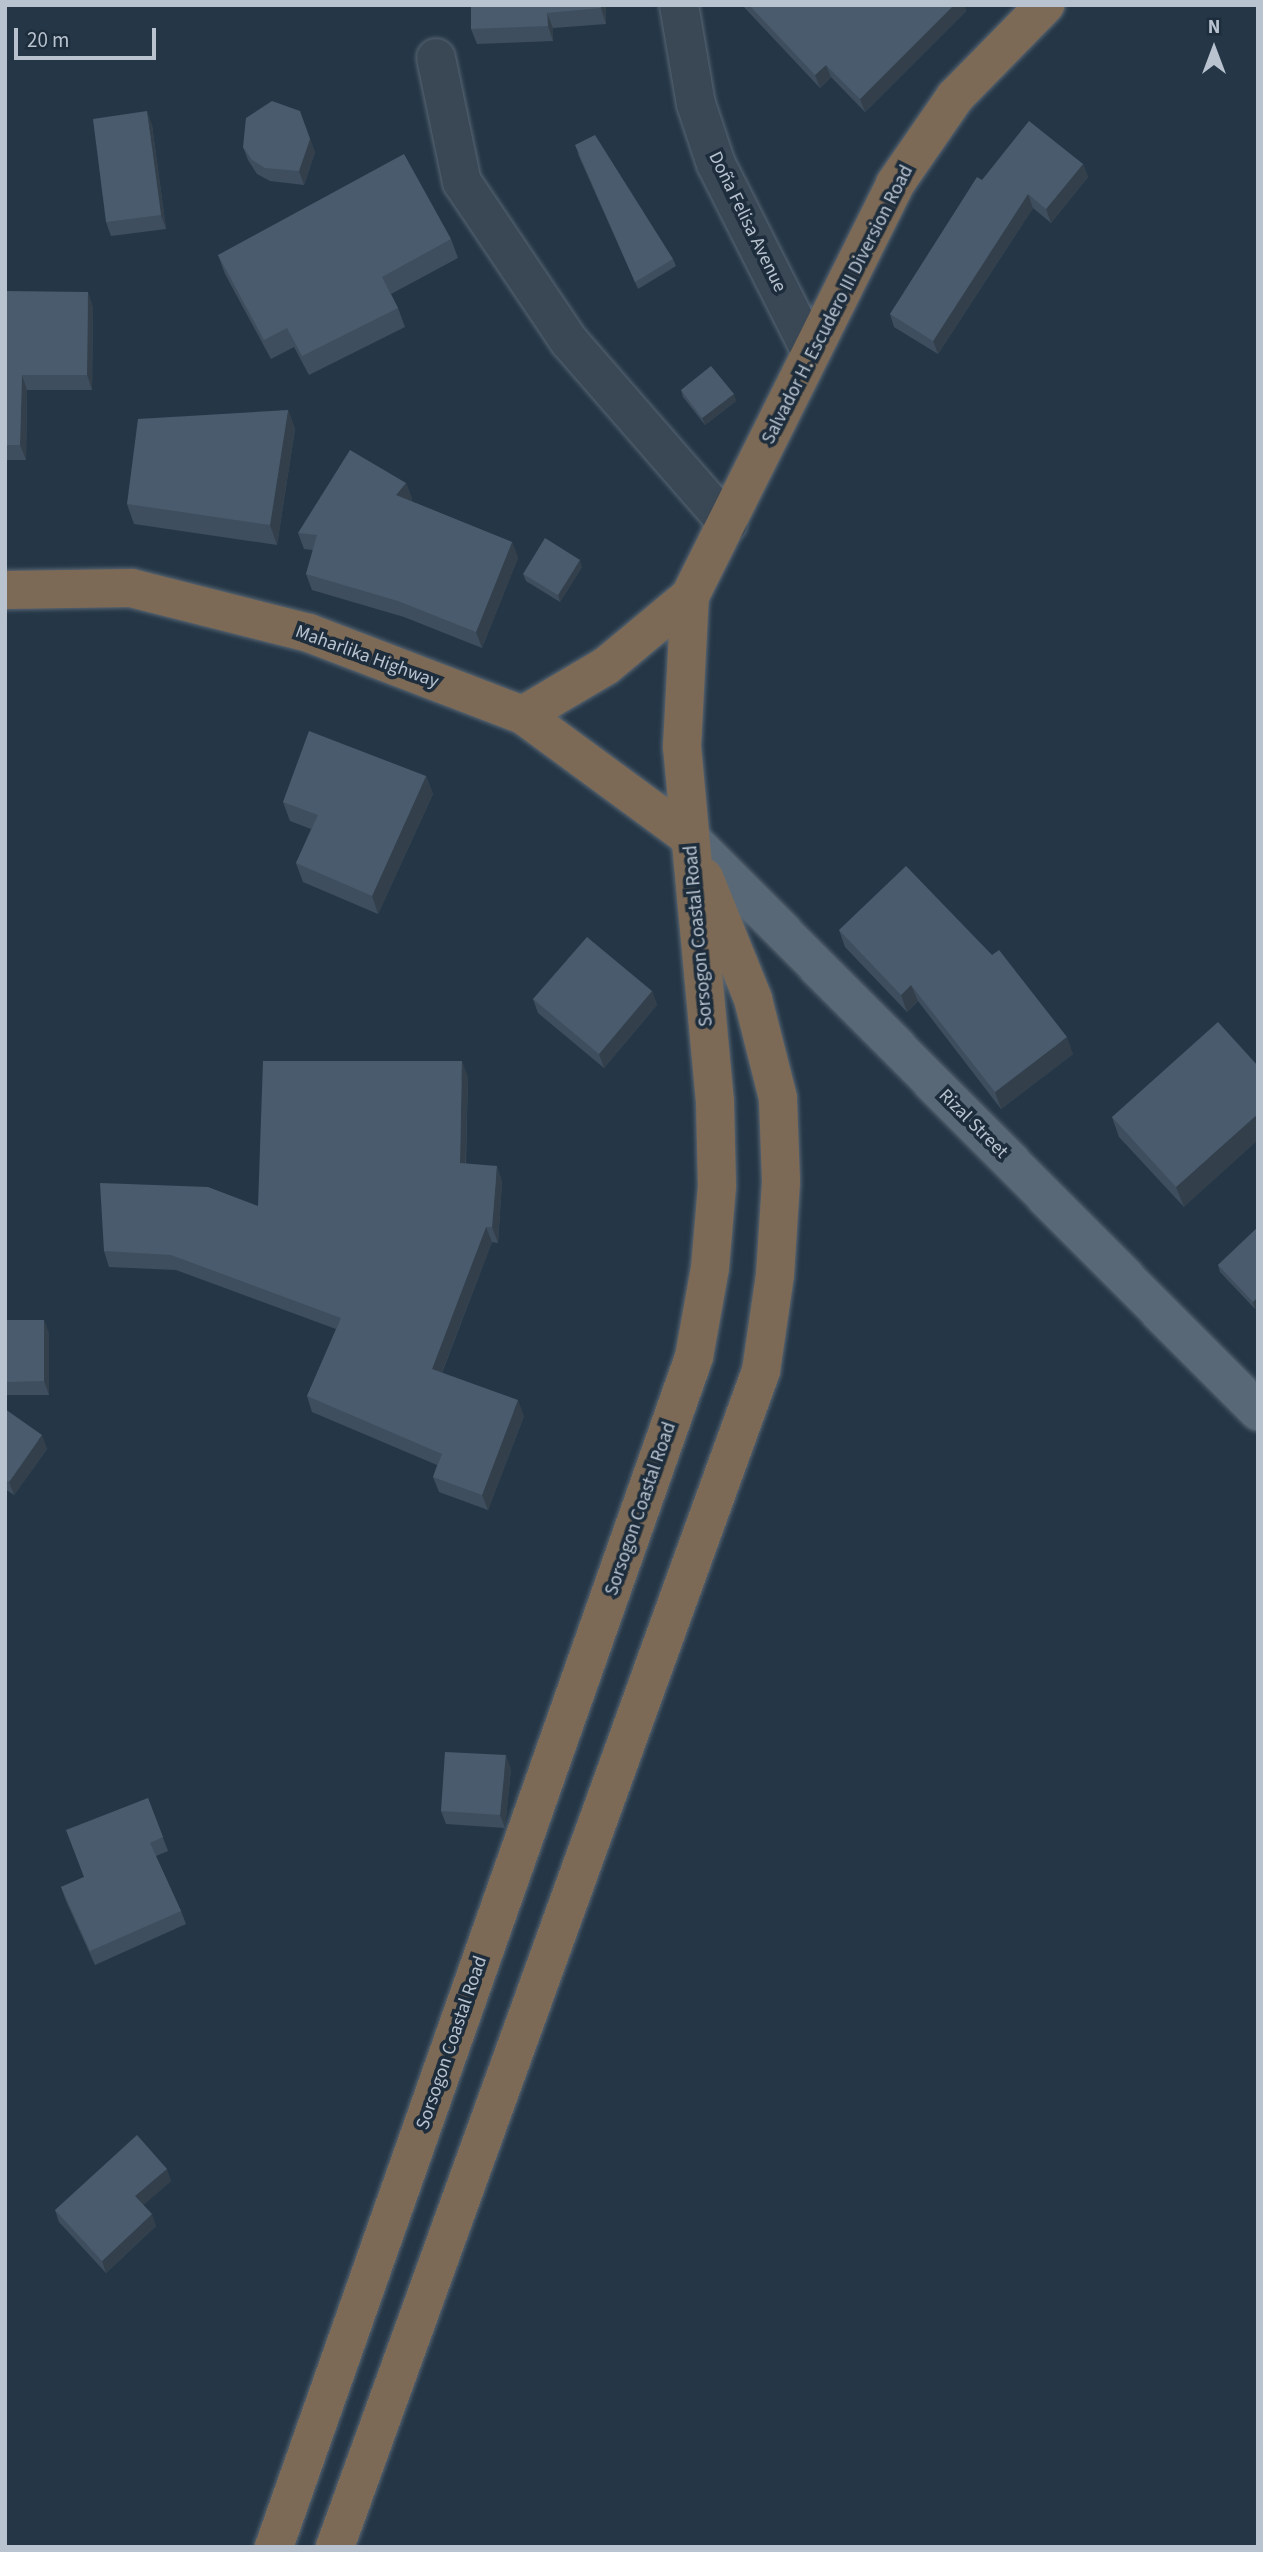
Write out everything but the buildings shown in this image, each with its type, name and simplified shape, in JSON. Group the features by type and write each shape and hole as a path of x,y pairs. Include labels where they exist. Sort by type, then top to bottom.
{"highway":[{"name":"Salvador H. Escudero III Diversion Road","path":"523,715 606,666 690,596 895,184 955,97 1045,5"},
{"name":"Maharlika Highway","path":"5,590 131,588 309,633 523,715 688,836"},
{"name":"Salvador H. Escudero III Diversion Road","path":"688,836 682,747 690,596"},
{"name":"Sorsogon Coastal Road","path":"274,2547 694,1357 710,1268 717,1186 715,1102 688,836"},
{"name":"Sorsogon Coastal Road","path":"335,2547 761,1371 775,1275 781,1181 778,1098 753,999 688,836"}],"main road":[{"name":"Rizal Street","path":"688,836 1258,1411"}],"street":[{"name":"Doña Felisa Avenue","path":"679,5 696,104 716,164 811,352"},
{"path":"436,58 462,182 569,341 728,524"}]}
